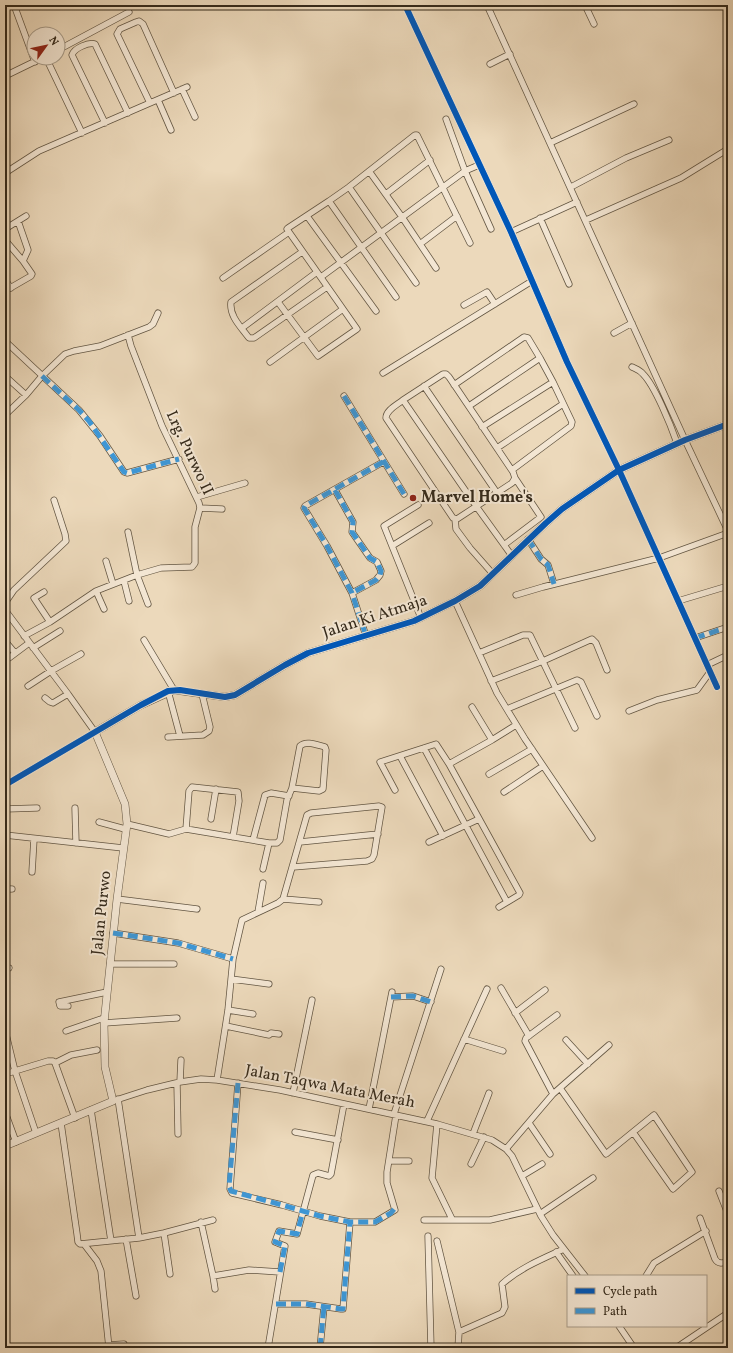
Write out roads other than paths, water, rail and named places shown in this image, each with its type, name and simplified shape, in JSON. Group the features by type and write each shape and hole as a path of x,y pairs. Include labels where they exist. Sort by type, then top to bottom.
{"street":[{"path":"14,5 26,38"},
{"path":"405,5 471,168 491,229"},
{"path":"487,5 506,56 571,187 573,204 586,220 681,442"},
{"path":"585,5 594,24"},
{"path":"66,46 129,12"},
{"path":"150,103 117,34 120,29 136,22 139,21 142,24 174,93"},
{"path":"105,123 72,54 72,52 90,43 95,44 128,113"},
{"path":"490,64 506,56"},
{"path":"5,76 26,66"},
{"path":"50,66 82,133"},
{"path":"5,173 39,152 184,88 195,117"},
{"path":"158,100 171,130"},
{"path":"550,143 634,104"},
{"path":"446,119 471,168 511,232 567,362 619,470 717,687"},
{"path":"278,302 318,356 357,329 287,229 329,201 416,135 418,135 470,243"},
{"path":"571,187 626,158 669,140"},
{"path":"586,220 681,178 728,149"},
{"path":"386,194 430,160"},
{"path":"242,328 278,302 341,262 471,168"},
{"path":"369,171 436,268"},
{"path":"348,187 416,283"},
{"path":"329,201 396,297"},
{"path":"511,232 573,204"},
{"path":"5,229 26,216"},
{"path":"307,216 376,311"},
{"path":"420,244 457,216"},
{"path":"540,218 569,284"},
{"path":"18,221 28,250 23,261"},
{"path":"223,278 289,232"},
{"path":"5,240 32,274 5,291"},
{"path":"302,252 231,302 231,312 249,338 254,338 328,287"},
{"path":"5,280 11,288"},
{"path":"383,373 532,281"},
{"path":"464,305 487,292 495,304"},
{"path":"270,362 343,309"},
{"path":"5,415 26,395 42,376 69,352 100,346 128,335 153,324 158,313"},
{"path":"614,333 631,324"},
{"name":"Lrg. Purwo II","path":"24,636 50,622 96,591 113,584 161,568 194,566 196,521 200,508 197,497 152,402 128,335"},
{"path":"454,385 524,337 528,338 553,382 572,422 571,427 512,470"},
{"path":"5,341 79,410 89,421 125,473 179,459"},
{"path":"468,406 540,358"},
{"path":"516,595 658,558 721,536 728,532 649,381 640,371 632,367"},
{"path":"493,574 475,554 456,529 455,519 386,418 386,414 403,400 445,374 512,470 515,478 541,517 504,545"},
{"path":"5,376 26,395"},
{"path":"482,427 553,382"},
{"path":"424,386 497,493"},
{"path":"344,396 383,462 404,494"},
{"path":"403,400 512,556"},
{"path":"497,448 563,404"},
{"name":"Jalan Ki Atmaja","path":"171,691 225,697 235,696 285,665 308,653 421,618 474,590 562,509 619,470 681,442 728,424"},
{"path":"366,636 352,593 327,546 304,510 305,506 383,462"},
{"path":"455,519 459,518 512,483 515,478"},
{"path":"197,497 244,483"},
{"path":"335,490 353,522 352,532 370,558 377,562 381,571 376,580 352,593"},
{"path":"5,603 14,590 66,542 65,534 54,500"},
{"name":"Jalan Ki Atmaja","path":"418,505 384,526 421,618"},
{"path":"200,508 222,509"},
{"path":"392,546 429,522"},
{"path":"128,532 137,575 148,604"},
{"path":"528,539 541,560 548,565 554,584"},
{"path":"106,561 113,584"},
{"path":"124,581 129,601"},
{"path":"678,601 728,586"},
{"path":"96,591 104,609"},
{"path":"44,592 34,598 50,622"},
{"path":"455,601 480,653 491,681 516,725 592,838"},
{"path":"5,610 95,732"},
{"path":"695,638 728,627"},
{"path":"33,648 60,631"},
{"path":"480,653 528,634 532,639 575,728"},
{"path":"491,681 543,661 592,639 596,643 607,670"},
{"path":"144,640 171,691 180,736"},
{"path":"5,641 15,653"},
{"path":"9,658 29,642"},
{"path":"28,686 81,654"},
{"path":"707,665 728,655"},
{"path":"629,711 657,700 697,690 710,672"},
{"path":"507,709 578,680 581,682 597,716"},
{"path":"5,785 141,705 171,691"},
{"path":"45,698 53,703 68,694"},
{"path":"168,737 203,735 209,731 210,727 202,694"},
{"path":"472,707 492,740"},
{"path":"449,764 469,754 516,725"},
{"name":"Jalan Purwo","path":"95,732 125,804 126,826 104,1021 105,1067 115,1100"},
{"path":"99,822 169,834 186,829 269,843 277,843 280,840 301,744 306,743 325,747 323,789 319,791 292,788"},
{"path":"395,790 380,762 436,744 449,764 520,893 499,907"},
{"path":"424,748 507,902"},
{"path":"489,774 532,749"},
{"path":"400,756 443,836"},
{"path":"504,792 543,766"},
{"path":"186,829 190,789 194,787 239,792 233,837"},
{"path":"212,819 216,789"},
{"path":"253,840 265,795 271,793 289,796"},
{"path":"217,1080 226,1026 233,958 241,922 243,919 278,903 283,899 306,817 309,814 379,806 382,807 383,809 372,859 367,861 293,867"},
{"path":"5,809 37,808"},
{"path":"75,808 76,843"},
{"path":"429,842 479,819"},
{"path":"300,842 378,834"},
{"path":"5,835 123,848"},
{"path":"32,872 34,839"},
{"path":"263,869 269,843"},
{"path":"258,912 263,883"},
{"path":"5,889 12,889"},
{"path":"117,899 197,909"},
{"path":"283,899 319,902"},
{"path":"113,933 178,943 233,958"},
{"path":"110,964 174,964"},
{"path":"238,1083 230,1190 232,1193 320,1216 350,1222 375,1222 394,1210 387,1183 387,1172 395,1115 441,969"},
{"path":"231,979 268,984"},
{"path":"501,988 529,1036"},
{"path":"427,1122 487,989"},
{"path":"515,1013 545,990"},
{"path":"68,1006 60,1006 59,1002 107,992"},
{"path":"369,1109 391,994 413,996 430,1002"},
{"path":"293,1093 312,1000"},
{"path":"228,1010 253,1014"},
{"path":"553,1094 525,1040 557,1015"},
{"path":"66,1031 104,1021 176,1018"},
{"path":"226,1026 269,1035 271,1033 278,1034"},
{"path":"5,1030 15,1071 36,1133"},
{"path":"464,1039 503,1051"},
{"path":"566,1040 588,1064"},
{"path":"506,1149 553,1094 609,1045"},
{"path":"5,1074 48,1061 53,1061 55,1063 71,1055 97,1050"},
{"path":"178,1134 178,1082 181,1060"},
{"path":"55,1063 75,1118"},
{"name":"Jalan Taqwa Mata Merah","path":"5,1146 115,1100 178,1082 201,1079 238,1083 293,1093 437,1124 492,1140 506,1149 512,1156 538,1211 584,1275"},
{"path":"560,1088 606,1154 633,1132 654,1115 692,1172 673,1189 633,1132"},
{"path":"473,1134 489,1093"},
{"path":"115,1100 139,1238"},
{"path":"268,1348 285,1246 275,1242 279,1231 297,1234 313,1175 318,1173 329,1176 331,1174 344,1104"},
{"path":"91,1110 111,1240"},
{"path":"5,1112 16,1142"},
{"path":"62,1123 78,1242 80,1244 139,1238 212,1220"},
{"path":"529,1123 550,1154"},
{"path":"437,1124 432,1178 452,1219"},
{"path":"295,1132 338,1140"},
{"path":"471,1164 484,1138"},
{"path":"389,1161 409,1161"},
{"path":"522,1176 542,1164"},
{"path":"424,1220 490,1220 538,1211 593,1178"},
{"path":"719,1191 728,1214"},
{"path":"700,1218 706,1231 715,1260 722,1263 728,1261"},
{"path":"201,1222 215,1289"},
{"path":"276,1304 306,1304 341,1310 343,1308 350,1222"},
{"path":"647,1275 654,1263 706,1231"},
{"path":"164,1233 170,1274"},
{"path":"428,1236 431,1348"},
{"path":"126,1239 136,1296"},
{"path":"437,1240 459,1332 458,1348"},
{"path":"84,1244 97,1261 101,1271 108,1346 124,1344"},
{"path":"459,1332 502,1313 505,1307 502,1284 516,1272 564,1249"},
{"path":"556,1252 572,1275"},
{"path":"213,1276 249,1270 280,1272"},
{"path":"320,1348 324,1307"},
{"path":"676,1348 728,1313"},
{"path":"620,1327 634,1348"}],"place":[{"name":"Marvel Home's","path":"413,498"}]}
